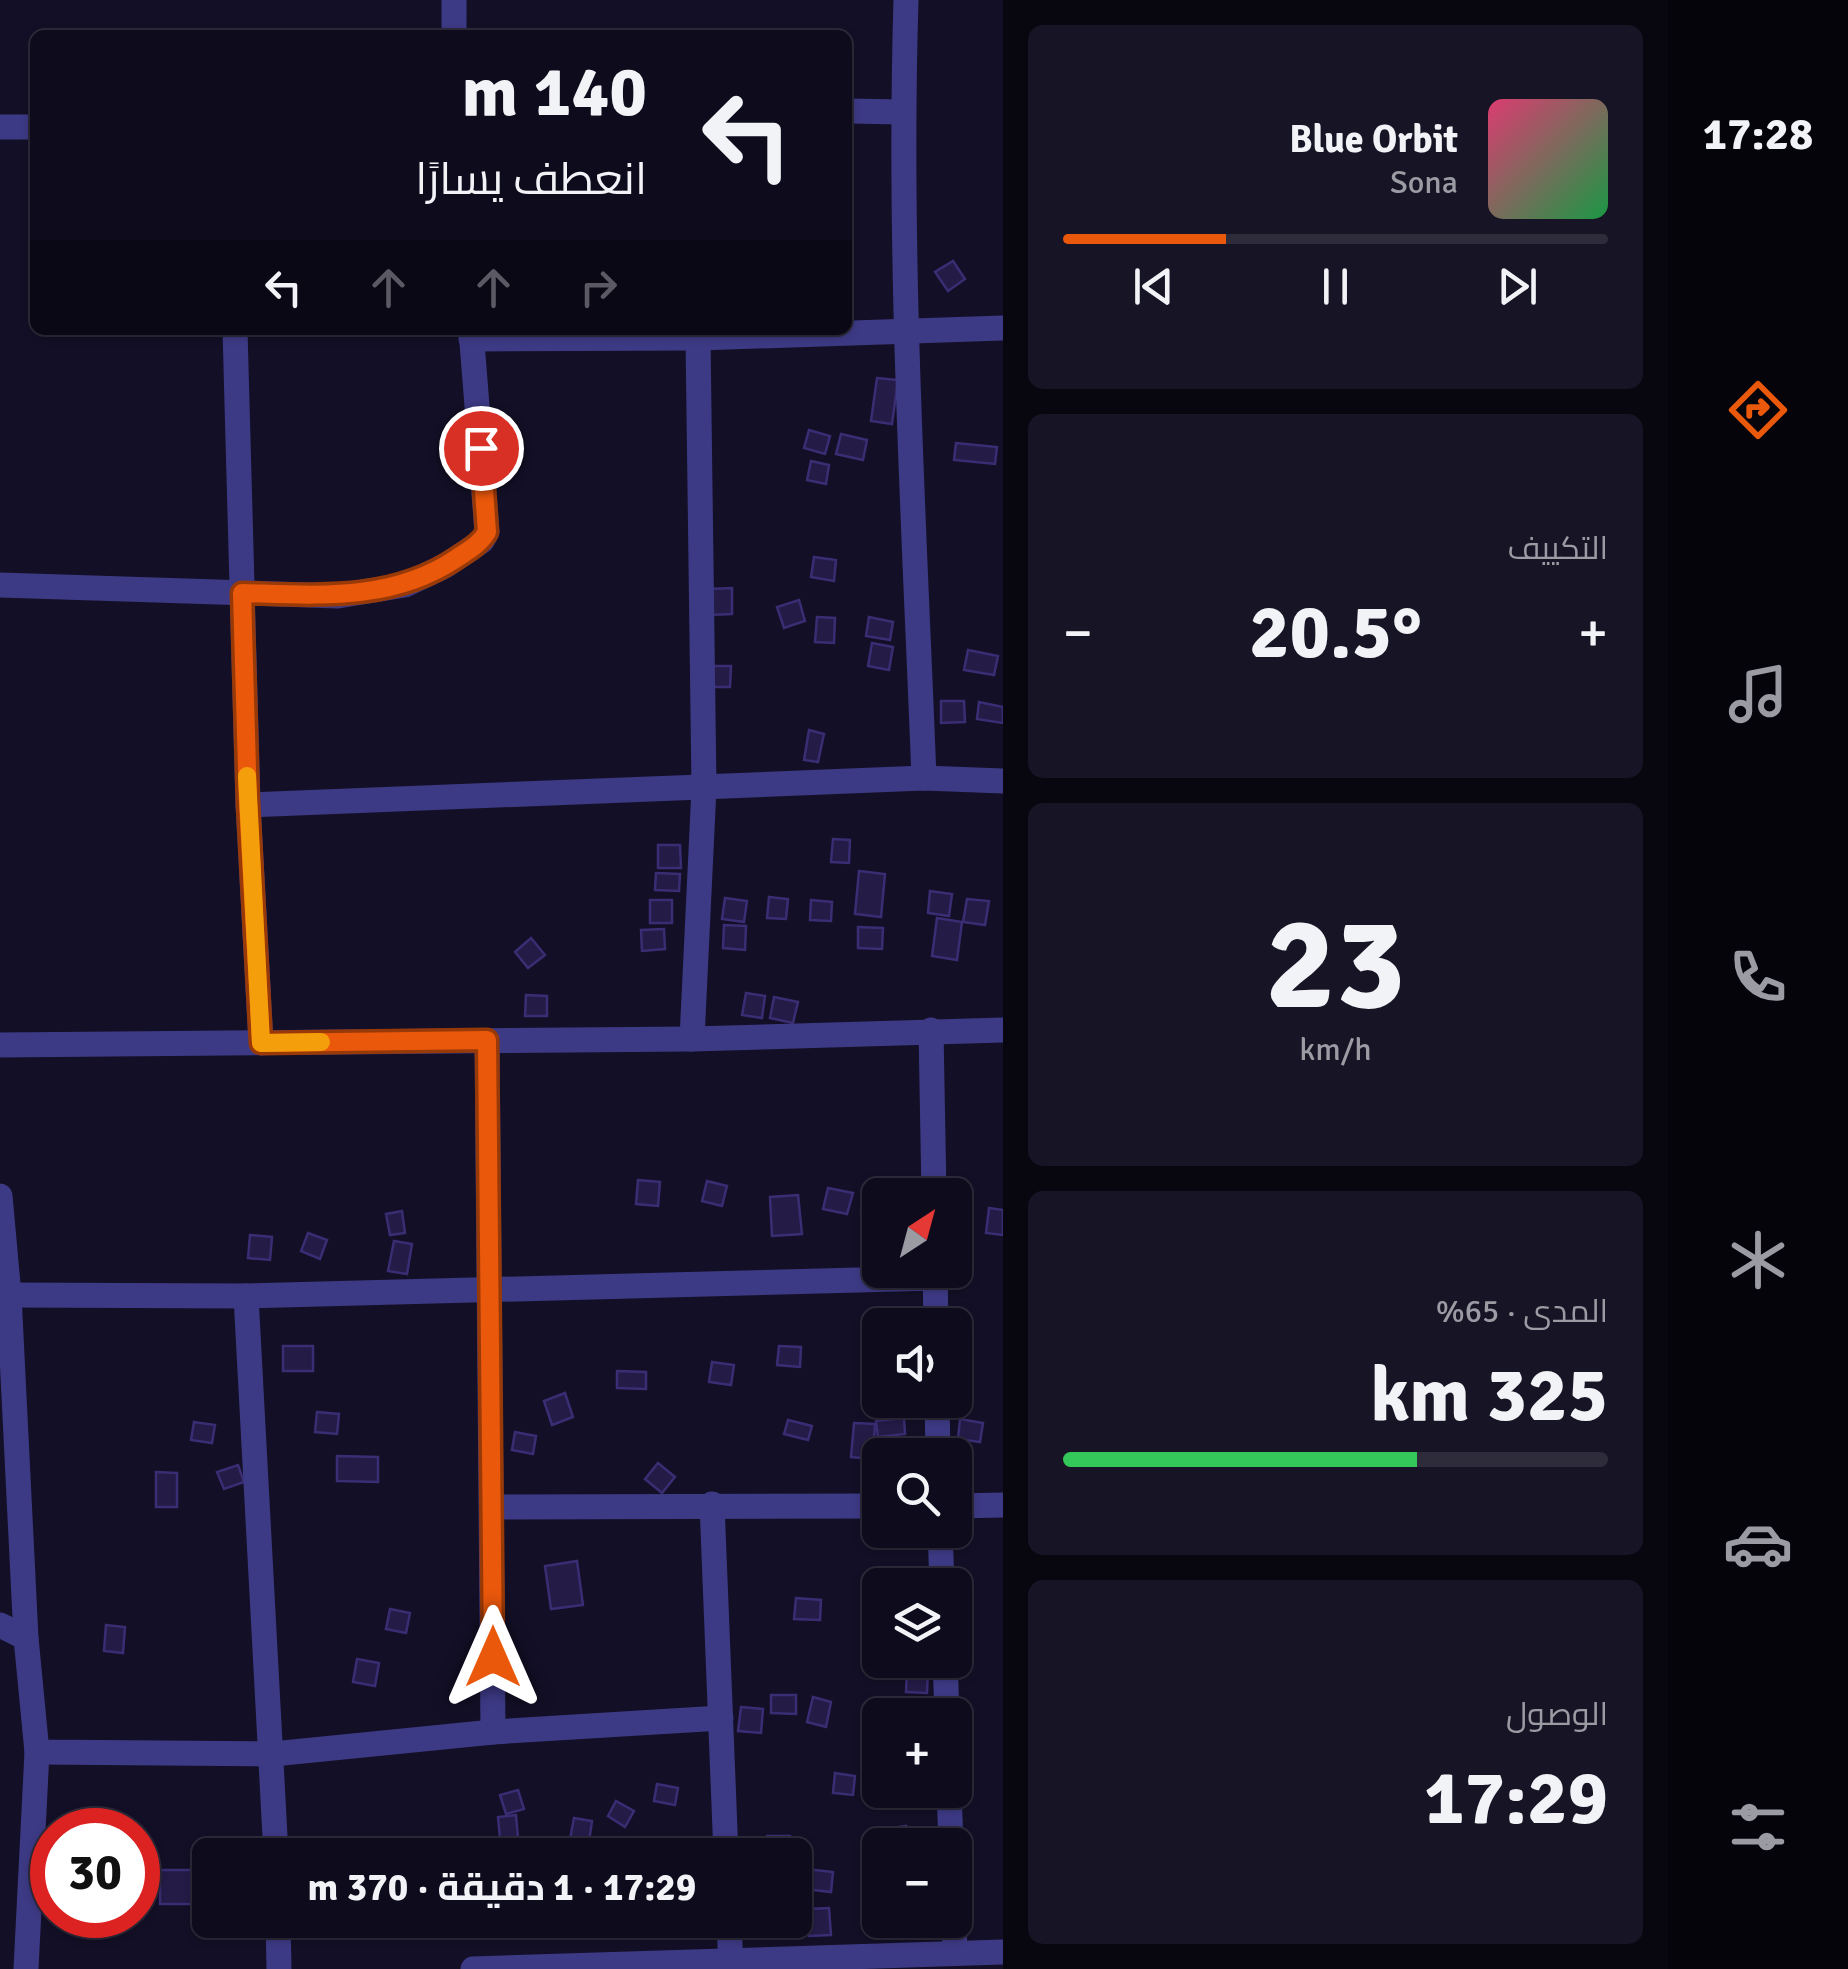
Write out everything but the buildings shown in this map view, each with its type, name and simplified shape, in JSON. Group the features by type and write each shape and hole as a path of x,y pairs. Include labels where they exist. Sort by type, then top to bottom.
{"street":[{"path":"454,0 454,30"},
{"path":"906,0 902,112 907,330 924,778"},
{"path":"852,111 902,112"},
{"path":"0,127 30,127"},
{"path":"852,332 1003,328"},
{"path":"235,335 248,804 261,1043"},
{"path":"0,585 338,596 405,585 445,566 482,540 487,532 471,335"},
{"path":"528,335 776,335"},
{"path":"692,1038 704,788 698,338"},
{"path":"248,804 924,778 1003,780"},
{"path":"930,1030 934,1178"},
{"path":"0,1044 692,1038 1003,1030"},
{"path":"487,1040 493,1732"},
{"path":"0,1196 8,1473 37,1752 26,1969"},
{"path":"6,1309 246,1296 862,1277"},
{"path":"246,1296 275,1838"},
{"path":"712,1504 725,1838"},
{"path":"972,1506 1003,1505"},
{"path":"493,1507 862,1506"},
{"path":"0,1625 26,1638"},
{"path":"37,1752 272,1754 493,1732 721,1718"},
{"path":"278,1938 279,1969"},
{"path":"730,1938 731,1965"},
{"path":"955,1938 955,1953"},
{"path":"473,1969 731,1965 1003,1952"}],"slow traffic":[{"path":"247,776 261,1043 321,1042"}],"route":[{"path":"481,448 487,532 482,540 445,566 405,585 363,593 242,593 261,1043 487,1040 493,1657"}]}
